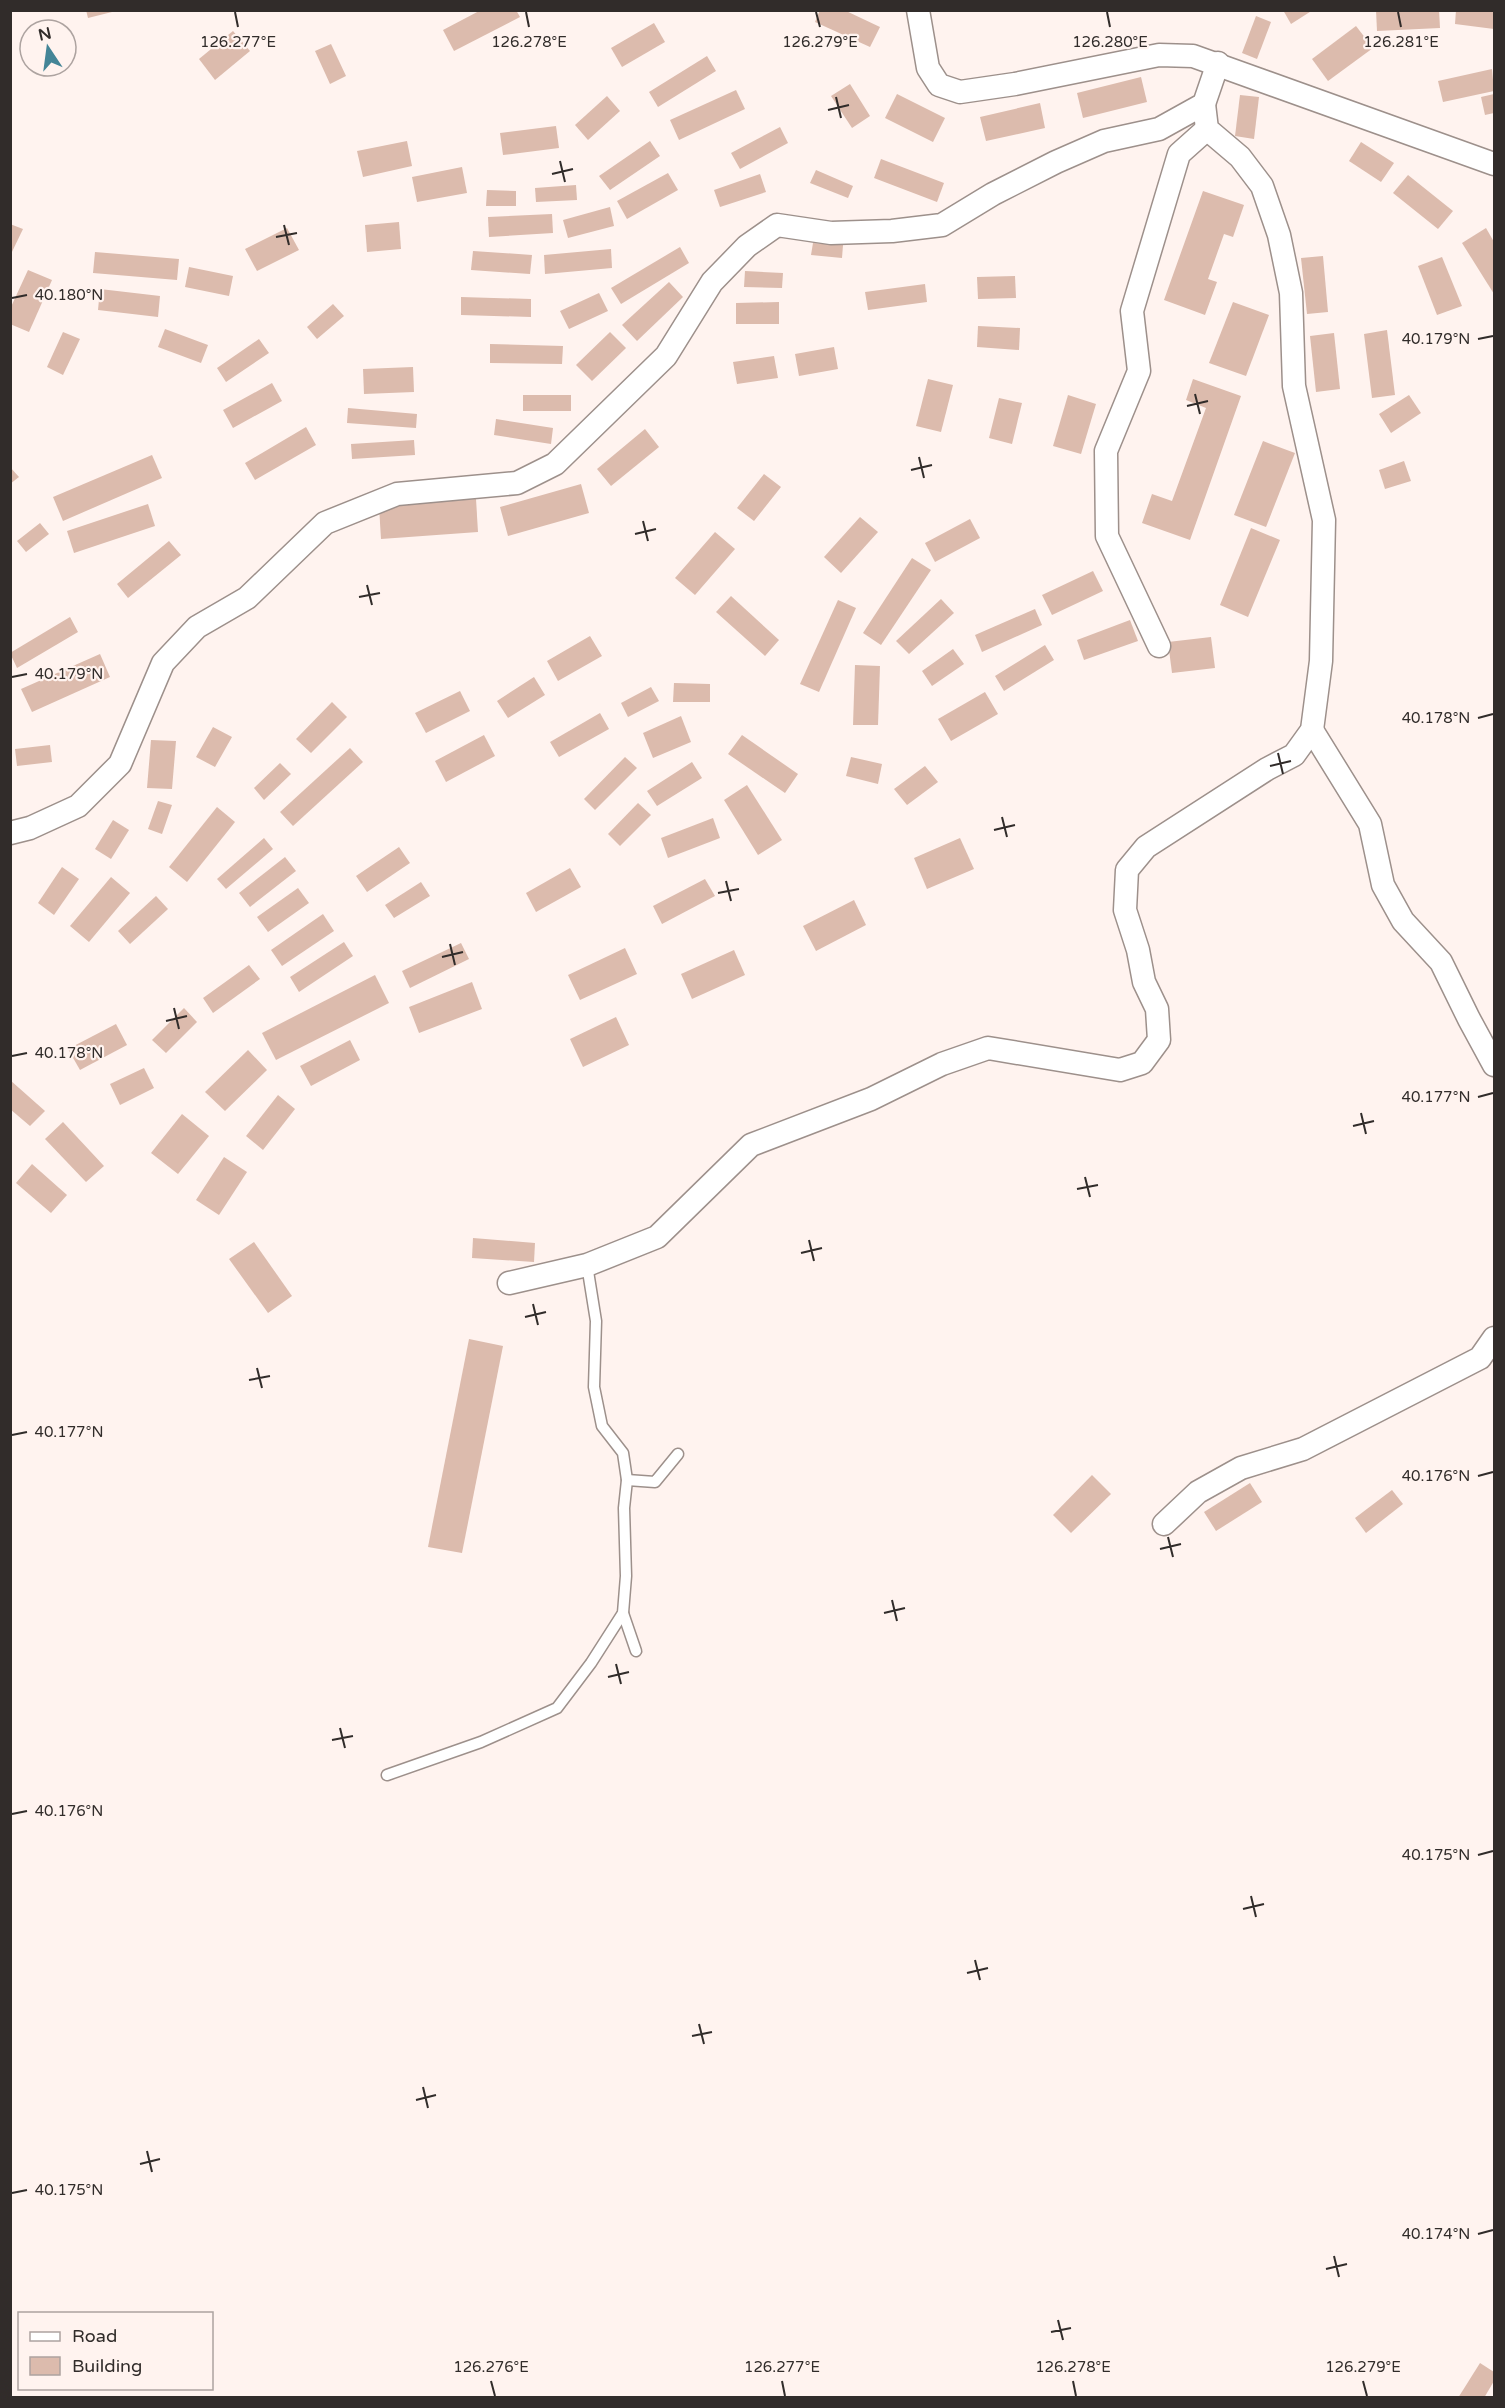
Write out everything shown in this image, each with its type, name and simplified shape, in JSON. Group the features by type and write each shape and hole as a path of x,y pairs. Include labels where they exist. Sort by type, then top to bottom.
{"street":[{"path":"918,10 928,68 939,85 960,92 1015,84 1159,55 1193,56 1218,63 1494,164"},
{"path":"509,1283 587,1264 657,1237 751,1145 872,1099 942,1064 988,1048 1120,1070 1142,1063 1159,1040 1157,1009 1144,982 1138,950 1125,910 1127,870 1146,847 1267,769 1294,755 1312,730 1321,661 1324,520 1294,386 1291,293 1279,235 1262,186 1240,157 1207,129 1204,104 1218,63"},
{"path":"10,833 30,828 78,806 87,798 120,764 164,663 197,627 247,597 325,522 397,494 517,483 555,464 666,356 712,282 747,246 777,225 831,233 892,231 942,225 993,194 1056,162 1104,141 1159,129 1204,104"},
{"path":"1159,646 1107,536 1106,451 1139,371 1132,311 1179,154 1207,129"},
{"path":"1312,730 1370,824 1383,885 1403,921 1441,962 1494,1065"},
{"path":"1164,1524 1198,1491 1241,1468 1304,1449 1480,1358 1494,1338"}],"lane":[{"path":"587,1264 596,1321 594,1387 602,1426 623,1453 627,1480 624,1509 626,1576 623,1613 636,1651"},
{"path":"627,1480 655,1482 678,1454"},
{"path":"387,1775 481,1742 557,1708 591,1663 623,1613"}],"building":[{"path":"86,10 116,10 116,11 88,18"},
{"path":"481,10 516,10 520,17 454,51 443,30"},
{"path":"820,10 844,10 880,27 870,47 815,22"},
{"path":"1283,10 1313,10 1291,24"},
{"path":"1376,10 1439,10 1440,28 1377,31"},
{"path":"1456,10 1494,10 1494,29 1455,24"},
{"path":"1256,16 1271,22 1257,59 1242,53"},
{"path":"654,23 665,42 622,67 611,48"},
{"path":"1356,26 1373,48 1328,81 1312,59"},
{"path":"233,31 250,51 215,80 199,59"},
{"path":"331,44 346,76 330,84 315,51"},
{"path":"707,56 716,71 658,107 649,92"},
{"path":"1492,69 1494,91 1443,102 1438,81"},
{"path":"1141,77 1147,102 1083,118 1077,93"},
{"path":"850,84 870,116 852,128 831,96"},
{"path":"736,90 745,109 679,140 670,120"},
{"path":"897,94 945,118 933,142 885,118"},
{"path":"1494,94 1494,113 1485,115 1481,97"},
{"path":"1240,95 1259,97 1254,139 1235,136"},
{"path":"607,96 620,111 588,140 575,125"},
{"path":"1040,103 1045,128 986,141 980,117"},
{"path":"556,126 559,148 503,155 500,133"},
{"path":"780,127 788,143 740,169 731,153"},
{"path":"407,141 412,166 363,177 357,151"},
{"path":"650,141 660,156 610,190 599,176"},
{"path":"1361,142 1394,163 1381,182 1349,161"},
{"path":"881,159 944,183 937,202 874,178"},
{"path":"462,167 467,193 417,202 412,177"},
{"path":"816,170 853,186 848,198 810,183"},
{"path":"668,173 678,190 627,219 617,201"},
{"path":"760,174 766,192 720,207 714,190"},
{"path":"1408,175 1453,211 1438,229 1393,193"},
{"path":"576,185 577,200 536,202 535,188"},
{"path":"487,190 516,191 516,206 486,206"},
{"path":"1203,191 1244,205 1233,237 1224,234 1208,279 1217,282 1205,315 1164,300"},
{"path":"610,207 614,226 568,238 563,220"},
{"path":"552,214 553,233 489,237 488,217"},
{"path":"399,222 401,249 367,252 365,225"},
{"path":"10,224 23,229 10,256"},
{"path":"287,228 299,250 257,271 245,249"},
{"path":"1486,228 1494,242 1494,294 1462,243"},
{"path":"813,243 843,245 842,258 811,255"},
{"path":"680,247 689,263 621,304 611,288"},
{"path":"611,249 612,268 545,274 544,255"},
{"path":"473,251 532,255 530,274 471,270"},
{"path":"95,252 179,259 177,280 93,273"},
{"path":"1323,256 1328,312 1307,314 1301,258"},
{"path":"1442,257 1462,306 1437,315 1418,266"},
{"path":"189,267 233,276 229,296 185,287"},
{"path":"28,270 52,280 29,332 10,324 10,309"},
{"path":"745,271 783,273 782,288 744,287"},
{"path":"1015,276 1016,298 978,299 977,277"},
{"path":"669,282 683,297 637,341 622,325"},
{"path":"925,284 927,302 868,310 865,292"},
{"path":"100,289 160,296 158,317 98,310"},
{"path":"599,293 608,311 569,329 560,311"},
{"path":"461,297 531,299 531,317 461,315"},
{"path":"779,302 779,324 736,324 736,303"},
{"path":"1233,302 1269,315 1246,376 1209,363"},
{"path":"333,304 344,316 317,339 307,327"},
{"path":"978,326 1020,328 1019,350 977,347"},
{"path":"165,329 208,345 201,363 158,347"},
{"path":"1387,330 1395,395 1372,398 1364,334"},
{"path":"63,332 80,339 63,375 47,367"},
{"path":"610,332 626,348 592,381 576,365"},
{"path":"1334,333 1340,389 1316,392 1310,336"},
{"path":"259,339 269,353 226,382 217,368"},
{"path":"490,344 563,346 562,364 490,363"},
{"path":"834,347 838,369 799,376 795,354"},
{"path":"774,356 778,378 737,384 733,362"},
{"path":"413,367 414,392 364,394 363,369"},
{"path":"928,379 953,385 941,432 916,426"},
{"path":"1193,379 1241,396 1190,540 1142,523 1152,494 1172,501 1206,408 1186,400"},
{"path":"272,383 282,401 233,428 223,410"},
{"path":"523,395 571,395 571,411 523,411"},
{"path":"1068,395 1096,404 1081,454 1053,446"},
{"path":"1409,395 1421,413 1391,433 1379,414"},
{"path":"999,398 1022,403 1012,444 989,438"},
{"path":"348,408 417,414 416,428 347,423"},
{"path":"496,419 553,428 551,444 494,435"},
{"path":"306,427 316,445 255,480 245,463"},
{"path":"645,429 659,447 611,486 597,469"},
{"path":"414,440 415,455 352,459 351,444"},
{"path":"1263,441 1295,453 1266,527 1234,515"},
{"path":"152,455 162,478 63,521 53,497"},
{"path":"1404,461 1411,481 1385,489 1379,470"},
{"path":"10,467 19,477 10,484"},
{"path":"764,474 781,487 754,521 737,508"},
{"path":"581,484 589,513 508,536 500,507"},
{"path":"476,499 478,532 381,539 379,506"},
{"path":"148,504 155,526 74,553 67,531"},
{"path":"860,517 878,532 841,573 824,557"},
{"path":"970,519 980,538 935,562 925,543"},
{"path":"40,523 49,534 26,552 17,541"},
{"path":"1251,528 1280,540 1248,617 1220,605"},
{"path":"715,532 735,549 695,595 675,578"},
{"path":"169,541 181,555 128,598 117,584"},
{"path":"912,558 931,570 881,645 863,633"},
{"path":"1093,571 1103,591 1052,615 1042,595"},
{"path":"731,596 779,640 765,656 716,612"},
{"path":"941,599 954,613 909,654 896,641"},
{"path":"838,600 856,608 819,692 800,684"},
{"path":"1035,609 1042,625 982,652 975,635"},
{"path":"70,617 78,632 17,668 10,653"},
{"path":"1130,620 1138,641 1084,660 1077,640"},
{"path":"590,636 602,656 558,681 547,661"},
{"path":"1211,637 1215,668 1172,673 1168,642"},
{"path":"1045,645 1054,660 1004,691 995,676"},
{"path":"953,649 964,664 932,686 922,671"},
{"path":"100,654 110,677 32,712 21,689"},
{"path":"855,665 880,666 878,725 853,725"},
{"path":"534,677 545,695 508,718 497,701"},
{"path":"674,683 710,684 710,702 673,702"},
{"path":"651,687 659,701 628,717 621,703"},
{"path":"460,691 470,711 426,733 415,713"},
{"path":"985,692 998,714 951,741 938,719"},
{"path":"332,702 347,717 311,753 296,739"},
{"path":"600,713 609,729 559,757 550,742"},
{"path":"681,716 691,742 653,758 643,733"},
{"path":"213,727 232,737 215,767 196,757"},
{"path":"484,735 495,756 446,782 435,761"},
{"path":"742,735 798,774 785,793 728,754"},
{"path":"151,740 176,741 172,789 147,788"},
{"path":"50,745 52,762 17,766 15,749"},
{"path":"350,748 363,762 293,826 280,812"},
{"path":"625,757 637,768 595,810 584,799"},
{"path":"851,757 882,764 878,784 846,776"},
{"path":"692,762 702,778 657,806 647,791"},
{"path":"280,763 291,774 264,800 254,788"},
{"path":"925,766 938,782 907,805 894,789"},
{"path":"747,785 782,840 758,855 724,800"},
{"path":"158,801 172,805 162,834 148,829"},
{"path":"638,803 651,815 620,846 608,834"},
{"path":"217,807 235,822 187,882 169,867"},
{"path":"713,818 720,838 668,858 661,838"},
{"path":"113,820 129,830 111,859 95,849"},
{"path":"264,838 273,849 226,889 217,879"},
{"path":"960,838 974,869 927,889 914,858"},
{"path":"399,847 410,863 367,892 356,876"},
{"path":"285,857 296,871 250,907 239,893"},
{"path":"62,867 79,879 54,915 38,903"},
{"path":"570,868 581,887 536,912 526,893"},
{"path":"111,877 130,893 89,942 70,926"},
{"path":"705,879 715,896 662,924 653,906"},
{"path":"421,882 430,896 394,918 385,905"},
{"path":"298,888 309,903 268,932 257,917"},
{"path":"156,896 168,909 130,944 118,931"},
{"path":"854,900 866,925 816,951 803,926"},
{"path":"323,914 334,931 282,966 271,950"},
{"path":"344,942 353,956 299,992 290,977"},
{"path":"461,943 469,959 410,988 402,971"},
{"path":"625,948 637,974 580,1000 568,975"},
{"path":"734,950 745,975 692,999 681,974"},
{"path":"249,965 260,979 213,1013 203,998"},
{"path":"375,975 389,1003 276,1060 262,1033"},
{"path":"472,982 482,1009 419,1033 409,1007"},
{"path":"184,1008 197,1022 166,1053 152,1040"},
{"path":"616,1017 629,1045 583,1067 570,1039"},
{"path":"116,1024 127,1045 80,1070 68,1049"},
{"path":"350,1040 360,1060 311,1086 300,1066"},
{"path":"248,1050 267,1070 225,1111 205,1092"},
{"path":"144,1068 154,1088 120,1105 110,1084"},
{"path":"10,1080 45,1111 30,1126 10,1109"},
{"path":"278,1095 295,1109 263,1150 246,1136"},
{"path":"182,1114 209,1136 178,1174 151,1153"},
{"path":"63,1122 104,1166 86,1182 45,1139"},
{"path":"224,1157 247,1172 219,1215 196,1200"},
{"path":"32,1164 67,1195 51,1213 16,1183"},
{"path":"473,1238 535,1243 534,1262 472,1258"},
{"path":"254,1242 292,1296 268,1313 229,1259"},
{"path":"469,1339 503,1346 462,1553 428,1547"},
{"path":"1092,1475 1111,1494 1071,1533 1053,1515"},
{"path":"1250,1483 1262,1502 1216,1531 1204,1512"},
{"path":"1392,1490 1403,1504 1366,1533 1355,1518"},
{"path":"1480,2363 1494,2372 1494,2381 1484,2398 1458,2398"}]}
